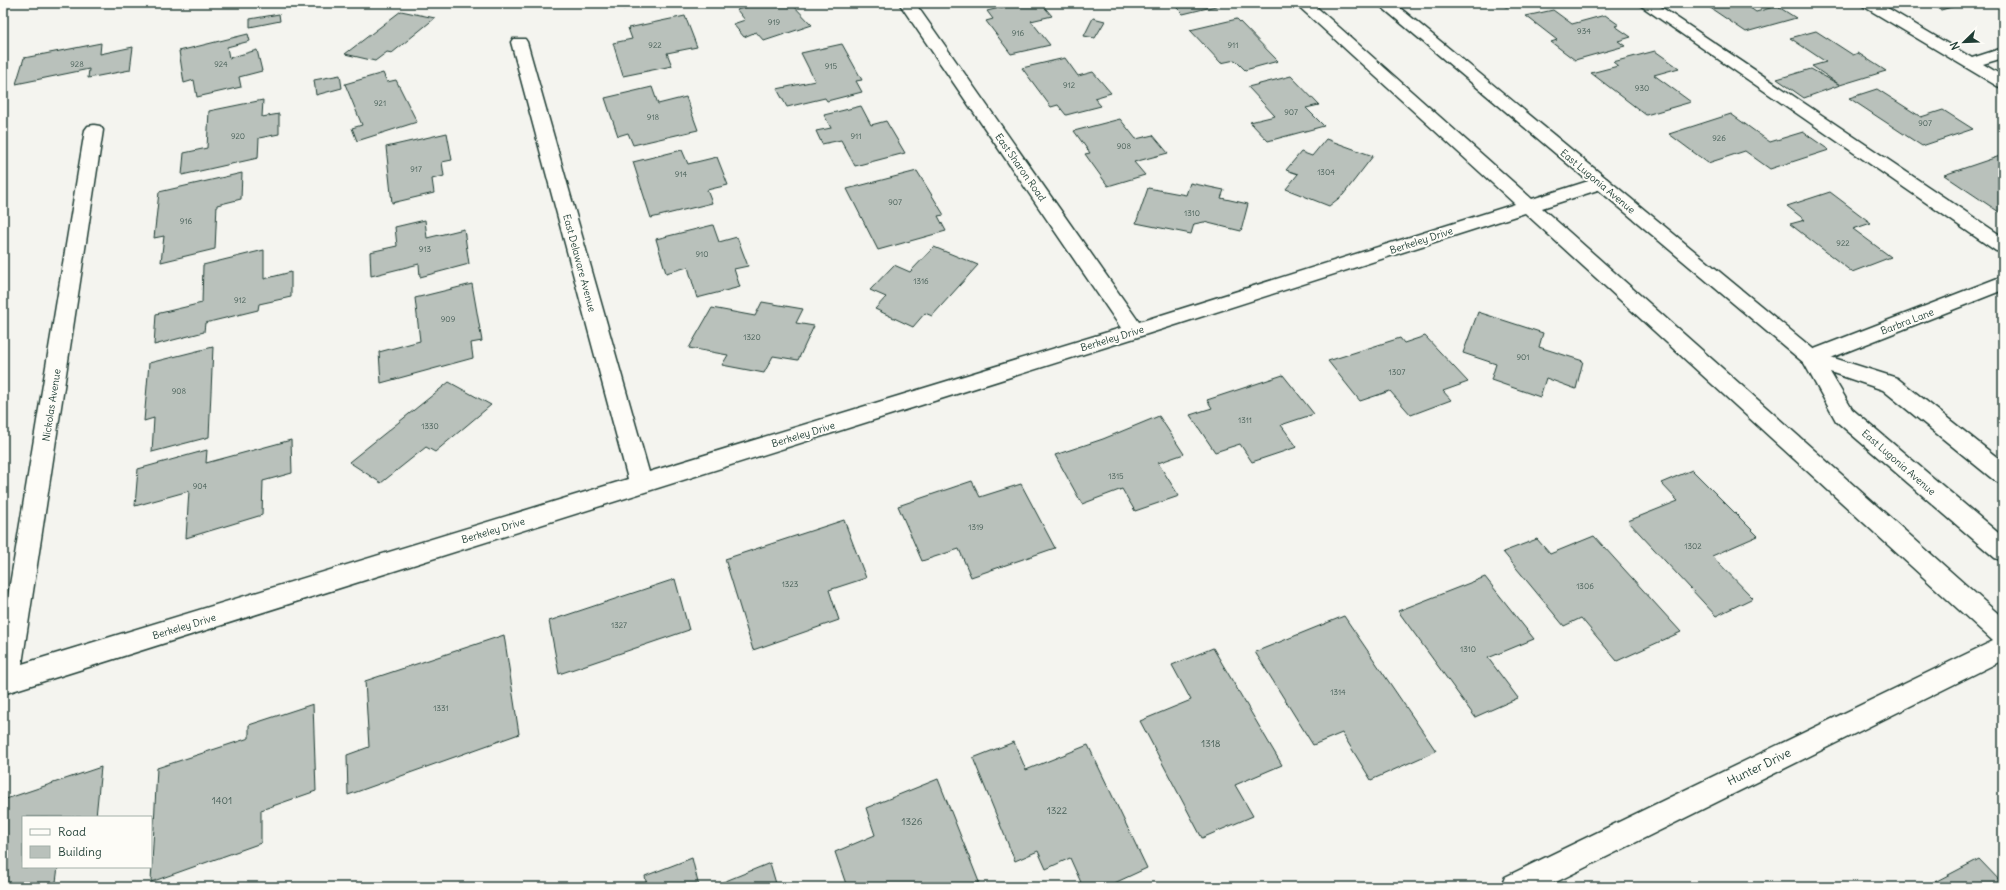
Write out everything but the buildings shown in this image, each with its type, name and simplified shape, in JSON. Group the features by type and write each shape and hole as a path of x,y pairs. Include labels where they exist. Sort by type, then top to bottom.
{"street":[{"name":"East Sharon Road","path":"907,3 1134,331"},
{"path":"1303,3 2003,634"},
{"name":"East Lugonia Avenue","path":"1385,3 1811,358 1844,415 2003,551"},
{"path":"1645,3 2003,246"},
{"path":"1868,3 2003,83"},
{"name":"East Delaware Avenue","path":"519,42 641,484"},
{"path":"1971,63 2003,53"},
{"name":"Nickolas Avenue","path":"5,681 94,130"},
{"name":"Berkeley Drive","path":"5,681 1134,331 1602,183"},
{"name":"Barbra Lane","path":"1811,358 2003,283"},
{"name":"East Lugonia Avenue","path":"1811,358 1890,384 2003,475"},
{"name":"Hunter Drive","path":"1515,887 2003,648"}]}
